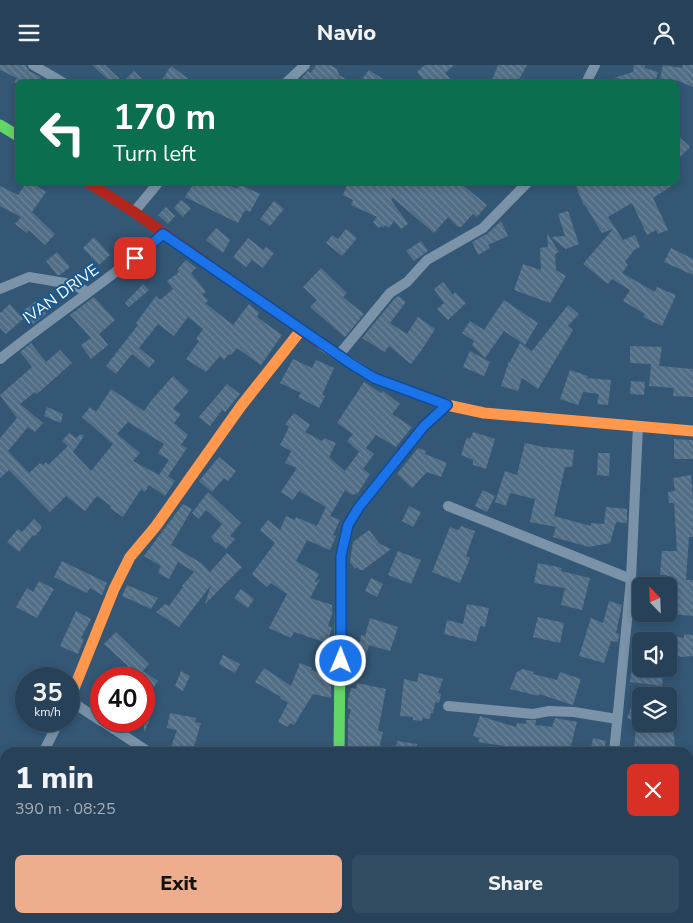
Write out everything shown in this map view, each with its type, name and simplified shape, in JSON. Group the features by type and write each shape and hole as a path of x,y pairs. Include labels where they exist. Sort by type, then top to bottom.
{"street":[{"path":"33,65 59,80"},
{"path":"289,80 305,65"},
{"path":"588,80 595,65"},
{"path":"0,125 15,134"},
{"path":"92,185 134,211 163,234 300,330 374,378 447,405 484,413 693,431"},
{"path":"134,211 156,185"},
{"path":"338,356 390,293 408,282 427,260 483,227 525,185"},
{"name":"IVAN DRIVE","path":"0,359 135,258 163,234"},
{"path":"0,289 29,277 71,284 88,292"},
{"path":"80,674 114,589 130,557 156,526 241,406 300,330"},
{"path":"340,747 341,556 348,525 359,507 424,426 447,405"},
{"path":"615,747 631,579 638,426"},
{"path":"448,506 631,579"},
{"path":"448,706 533,714 549,711 574,712 617,719"},
{"path":"46,747 54,732"},
{"path":"118,732 141,747"}],"building":[{"path":"0,65 26,65 29,71 41,77 40,80 16,80 17,78 0,70"},
{"path":"92,65 105,65 121,80 109,80"},
{"path":"316,65 330,65 337,69 339,75 347,80 300,80 308,71 311,73"},
{"path":"425,65 454,65 445,73 451,80 424,80 417,72"},
{"path":"498,65 527,65 519,80 492,80"},
{"path":"634,65 645,65 645,68 658,72 656,80 614,78 633,72"},
{"path":"663,65 682,68 683,65 693,65 693,87 679,80 660,79"},
{"path":"171,66 190,80 162,80"},
{"path":"369,70 384,80 361,80"},
{"path":"134,71 143,80 125,80"},
{"path":"679,137 690,147 679,158"},
{"path":"25,185 35,185 46,192 32,212 55,234 45,245 29,230 27,233 15,224 21,217 0,206 0,186 18,195"},
{"path":"193,185 229,185 237,189 239,185 241,185 260,194 250,212 245,210 238,223 185,197"},
{"path":"347,185 462,185 487,205 477,217 473,214 461,227 458,227 448,217 434,233 393,198 391,200 408,224 401,229 394,221 389,228 385,225 383,228 381,226 379,228 373,222 377,217 351,205 353,200 343,195"},
{"path":"576,185 673,185 653,198 668,230 658,234 656,230 647,235 632,203 608,217 623,240 635,235 640,247 634,250 625,262 628,265 622,273 655,292 657,287 676,295 662,326 643,317 645,314 623,301 630,290 612,279 608,284 583,264 613,229 602,233 584,206"},
{"path":"181,200 191,208 183,217 174,208"},
{"path":"274,201 284,209 270,226 260,219"},
{"path":"166,207 175,216 168,224 158,215"},
{"path":"568,211 579,244 566,249 551,237 565,236 558,214"},
{"path":"501,221 508,236 488,245 490,248 478,255 472,242 487,234"},
{"path":"216,228 230,240 223,253 206,240"},
{"path":"346,229 357,238 342,256 326,243 332,235 338,239"},
{"path":"547,233 559,252 555,254 556,270 566,276 550,303 514,290 523,264 541,270 540,248 548,247"},
{"path":"94,237 110,255 99,265 83,248"},
{"path":"248,238 263,250 266,247 274,253 263,268 252,260 246,267 233,257"},
{"path":"421,241 428,251 414,261 406,251"},
{"path":"671,248 693,259 693,275 664,262"},
{"path":"57,252 70,267 60,275 57,275 46,261"},
{"path":"186,260 196,268 191,273 206,292 202,294 208,301 205,303 233,325 249,304 259,313 257,317 282,335 261,365 237,348 224,360 220,356 206,372 186,359 199,341 196,339 203,329 188,317 174,336 158,324 139,348 155,361 149,368 132,354 116,374 106,366 138,325 136,323 156,296 160,300 173,289 167,281 179,272 177,270"},
{"path":"321,268 347,293 343,297 364,314 345,337 310,307 317,300 303,287"},
{"path":"443,282 453,295 455,292 466,303 448,320 437,309 444,303 434,289"},
{"path":"143,284 149,290 129,307 125,303"},
{"path":"399,296 406,302 390,323 407,334 418,317 435,329 411,364 389,346 385,352 362,338 395,298"},
{"path":"94,297 115,320 99,334 108,345 91,359 81,345 91,338 70,315"},
{"path":"504,300 538,323 525,345 504,331 485,358 472,345 474,341 462,333 470,321 484,330"},
{"path":"36,301 46,314 33,324 23,311"},
{"path":"10,304 23,319 6,334 0,328 0,313"},
{"path":"568,305 579,314 568,326 573,330 538,389 522,378 518,391 501,386 509,361 520,343 532,351"},
{"path":"31,343 46,362 60,350 72,363 37,394 35,392 20,404 43,423 35,432 28,427 8,451 29,473 40,463 43,465 46,462 48,465 68,446 62,441 69,433 76,438 81,434 84,436 73,452 91,471 113,444 82,417 90,407 96,412 111,389 144,411 173,376 189,391 173,409 181,414 174,423 188,435 181,445 187,448 168,476 175,481 165,496 149,485 145,492 141,489 123,517 97,496 85,511 66,496 50,512 9,470 0,478 0,438 17,418 0,395 32,367 20,352","holes":["128,422 164,444 158,453 169,460 159,475 133,461 140,453 117,434"]},
{"path":"630,346 662,347 659,366 693,369 693,397 673,396 674,388 649,386 651,364 630,363"},
{"path":"470,351 490,362 484,376 463,367"},
{"path":"293,359 312,368 316,360 334,368 322,395 325,396 319,408 298,397 301,393 280,383"},
{"path":"570,370 588,376 587,378 611,380 608,405 597,404 599,394 583,392 578,405 560,399"},
{"path":"631,381 645,382 644,395 630,394"},
{"path":"364,382 381,393 383,391 400,404 392,414 412,427 396,447 376,435 366,448 374,454 363,469 370,474 358,493 352,495 345,490 330,516 340,520 333,535 336,536 330,550 307,540 296,561 319,574 314,583 320,579 310,598 332,605 332,614 328,626 332,628 327,643 294,632 291,638 269,628 287,594 271,583 267,587 252,574 275,543 260,530 268,520 280,530 286,516 295,520 296,517 317,526 326,507 299,491 293,500 281,492 297,468 285,463 291,451 280,445 289,427 285,424 294,413 310,425 305,432 322,441 324,438 336,443 329,457 345,471 359,452 347,441 353,434 337,423"},
{"path":"227,384 240,394 225,412 222,410 210,426 199,417"},
{"path":"47,407 63,414 61,423 44,416"},
{"path":"473,432 495,439 486,469 473,465 473,460 461,455 467,437 470,439"},
{"path":"674,439 693,440 693,459 674,459"},
{"path":"525,443 574,450 572,467 565,467 554,516 591,526 591,523 604,524 606,507 627,509 627,523 616,522 610,543 589,547 553,537 556,527 530,522 535,499 510,493 506,506 495,502 505,471 517,475"},
{"path":"418,448 426,451 425,454 447,463 441,477 427,472 412,488 397,474"},
{"path":"598,453 610,453 609,476 597,475"},
{"path":"219,457 236,471 228,481 224,478 212,492 199,481"},
{"path":"691,475 693,537 689,537 686,580 693,580 693,616 678,615 678,577 660,575 662,551 677,551 674,503 669,503 668,492 675,491 673,478"},
{"path":"483,490 495,496 487,512 475,506"},
{"path":"208,492 241,523 230,536 235,539 226,549 216,543 211,537 222,524 206,510 199,519 192,513"},
{"path":"183,504 192,509 171,545 201,563 210,572 227,553 242,567 205,604 211,585 179,627 156,612 165,604 169,606 194,572 178,562 169,579 158,573 161,566 144,556"},
{"path":"409,506 421,512 413,527 402,521"},
{"path":"34,519 41,526 41,529 35,536 33,535 19,552 7,542 18,529 22,532"},
{"path":"461,526 475,531 466,556 470,558 460,583 432,572 450,527 458,530"},
{"path":"369,530 380,544 391,549 363,570 357,567 355,569 350,562 353,542"},
{"path":"398,551 421,560 411,584 388,575"},
{"path":"62,561 107,583 102,595 90,588 87,593 54,577"},
{"path":"538,563 562,568 561,571 590,578 582,610 561,605 565,588 534,583"},
{"path":"371,578 383,584 377,597 365,591"},
{"path":"39,581 54,589 37,618 16,607 27,588 33,592"},
{"path":"127,585 158,598 151,609 122,596"},
{"path":"241,589 254,599 248,608 234,598"},
{"path":"609,601 622,605 616,633 619,634 618,642 611,641 604,663 579,656 591,618 603,623"},
{"path":"467,604 489,608 485,627 480,626 476,642 444,634 447,620 463,624"},
{"path":"76,611 91,619 81,638 84,639 78,654 60,646"},
{"path":"538,617 564,623 560,643 533,637"},
{"path":"370,618 398,627 390,651 369,645 366,655 358,653 361,635 365,636"},
{"path":"116,632 149,664 146,667 127,667 104,644"},
{"path":"684,634 693,635 693,656 677,656 677,637 684,638"},
{"path":"223,655 240,664 235,673 219,664"},
{"path":"300,663 312,668 311,670 328,676 329,672 331,673 331,698 313,694 294,725 290,723 288,727 278,722 288,703 255,682 264,668 291,686"},
{"path":"523,669 534,672 533,674 557,680 560,672 581,679 573,705 539,694 538,696 510,689 517,672"},
{"path":"632,669 632,677 663,677 662,686 630,682"},
{"path":"181,671 190,676 183,691 175,686"},
{"path":"419,673 443,679 438,693 441,694 439,703 435,702 430,719 422,718 422,721 413,720 413,717 400,716 404,679 417,682"},
{"path":"357,683 386,689 378,731 383,732 379,747 348,747 348,720 351,709 348,709 348,700 351,688 356,689"},
{"path":"631,708 632,720 627,718"},
{"path":"170,713 196,718 195,722 201,723 194,747 171,747 177,730 167,728"},
{"path":"480,716 516,727 517,723 526,724 526,720 536,720 535,725 552,727 555,718 577,722 571,747 511,747 478,742 480,738 473,736"},
{"path":"636,732 673,732 675,747 634,747"},
{"path":"593,738 606,741 605,747 591,747"},
{"path":"397,741 417,744 417,747 396,747"}],"traffic: fast":[{"path":"0,125 15,134"},
{"path":"339,747 341,556 348,525 359,507 404,451"}],"traffic: slow":[{"path":"80,674 114,589 130,557 156,526 241,406 301,330"},
{"path":"321,344 374,378 447,405 484,413 693,431"}],"traffic: jam":[{"path":"92,185 134,212 321,344"},
{"path":"404,451 424,426 447,405"}],"route":[{"path":"135,258 163,234 338,356 374,378 447,405 424,426 359,507 348,525 341,556 341,661"}]}
